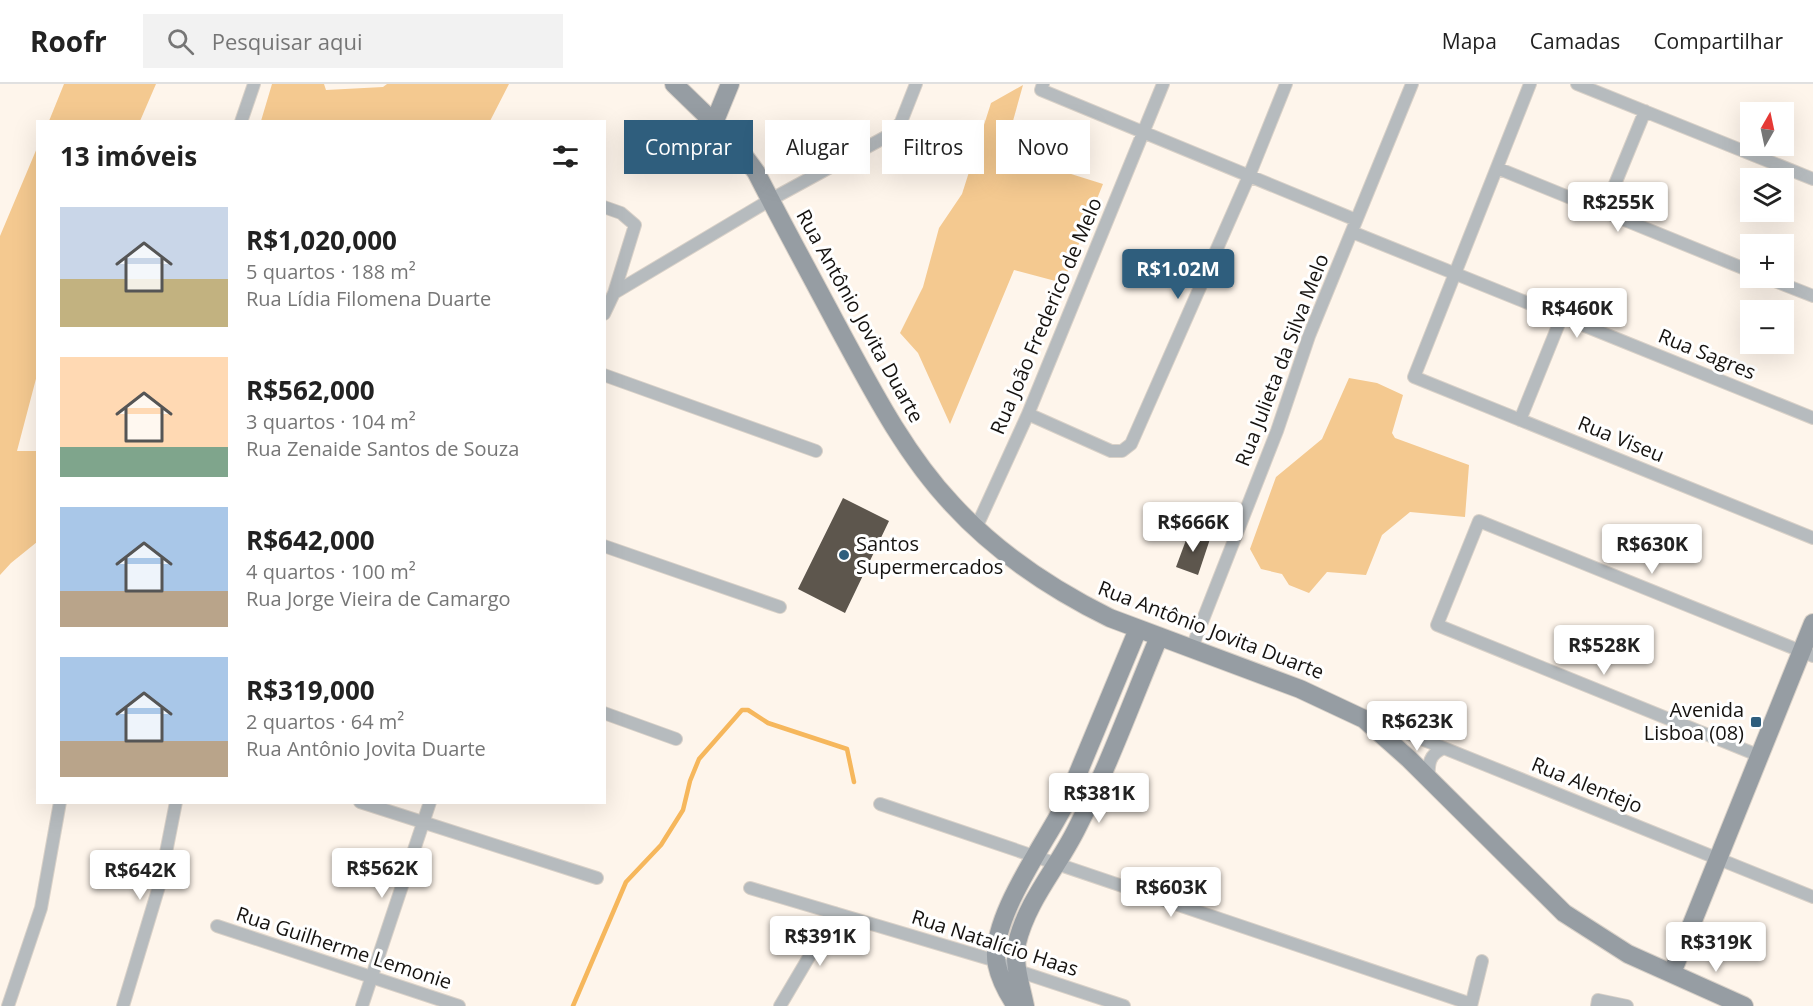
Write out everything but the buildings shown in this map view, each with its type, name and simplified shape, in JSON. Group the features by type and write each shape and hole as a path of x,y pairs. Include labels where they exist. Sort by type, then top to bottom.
{"main road":[{"name":"Rua Antônio Jovita Duarte","path":"674,84 711,120"},
{"path":"715,120 730,84"},
{"name":"Rua Antônio Jovita Duarte","path":"753,170 863,375 905,442 951,503 1002,552 1085,606 1191,650 1347,708 1371,725 1429,779 1564,913 1615,947 1672,973 1723,1002 1744,1006"},
{"path":"1672,973 1760,756 1807,654 1813,622"},
{"path":"1016,1006 1007,993 996,961 1004,921 1026,869 1066,802 1138,629"},
{"path":"1025,1006 1018,971 1017,945 1023,924 1045,879 1057,864 1090,802 1159,637"}],"street":[{"path":"242,120 254,84"},
{"path":"614,293 770,200 891,134 901,122 916,84"},
{"name":"Rua João Frederico de Melo","path":"976,528 1028,414 1163,84"},
{"path":"1028,414 1111,451 1122,451 1131,444 1249,176 1286,84"},
{"name":"Rua Julieta da Silva Melo","path":"1191,650 1276,431 1302,354 1412,84"},
{"path":"1455,273 1530,84"},
{"path":"1583,85 1813,179"},
{"name":"Rua Sagres","path":"1042,87 1249,176 1455,273 1813,418"},
{"path":"1604,212 1645,111"},
{"path":"1497,168 1740,267"},
{"path":"606,208 621,213 635,225 614,293 606,310"},
{"name":"Rua Viseu","path":"1455,273 1414,377 1813,538"},
{"path":"1793,288 1813,296"},
{"path":"1520,420 1562,316"},
{"path":"606,376 816,451"},
{"path":"1760,756 1437,625 1479,521 1807,654"},
{"path":"606,547 780,607"},
{"name":"Rua Alentejo","path":"1347,708 1813,897"},
{"path":"606,714 676,739"},
{"path":"1429,779 1429,761 1436,751 1444,748"},
{"path":"8,1006 40,908 60,804"},
{"path":"123,1006 160,883 177,804"},
{"path":"366,804 597,878"},
{"path":"362,1006 429,804"},
{"path":"880,804 1471,1005 1482,961"},
{"name":"Rua Natalício Haas","path":"750,888 996,961 1018,971 1124,1006"},
{"path":"780,1006 834,913"},
{"name":"Rua Guilherme Lemonie","path":"217,926 459,1006"},
{"path":"1596,1006 1598,1000 1627,1006"}],"shaded area":[{"path":"64,84 156,84 140,120 49,120"},
{"path":"272,84 324,84 326,90 383,87 387,84 509,84 491,120 261,120"},
{"path":"1023,85 1013,120 996,120 996,174 1071,174 1103,184 1063,283 1014,270 950,424 918,353 900,333 923,287 939,228 962,194 968,174 984,174 984,125 991,103"},
{"path":"36,150 36,379 17,451 36,451 36,543 0,575 0,236"},
{"path":"1349,378 1377,383 1403,395 1392,433 1395,438 1469,465 1465,517 1410,512 1382,535 1366,575 1327,572 1309,593 1289,585 1282,574 1261,569 1250,549 1276,477 1322,439"}],"waterway":[{"path":"573,1006 626,882 661,845 683,810 690,781 699,759 742,710 748,710 768,723 847,749 854,782"}],"place":[{"name":"Santos Supermercados","path":"844,555"},
{"name":"Avenida Lisboa (08)","path":"1756,722"}]}
